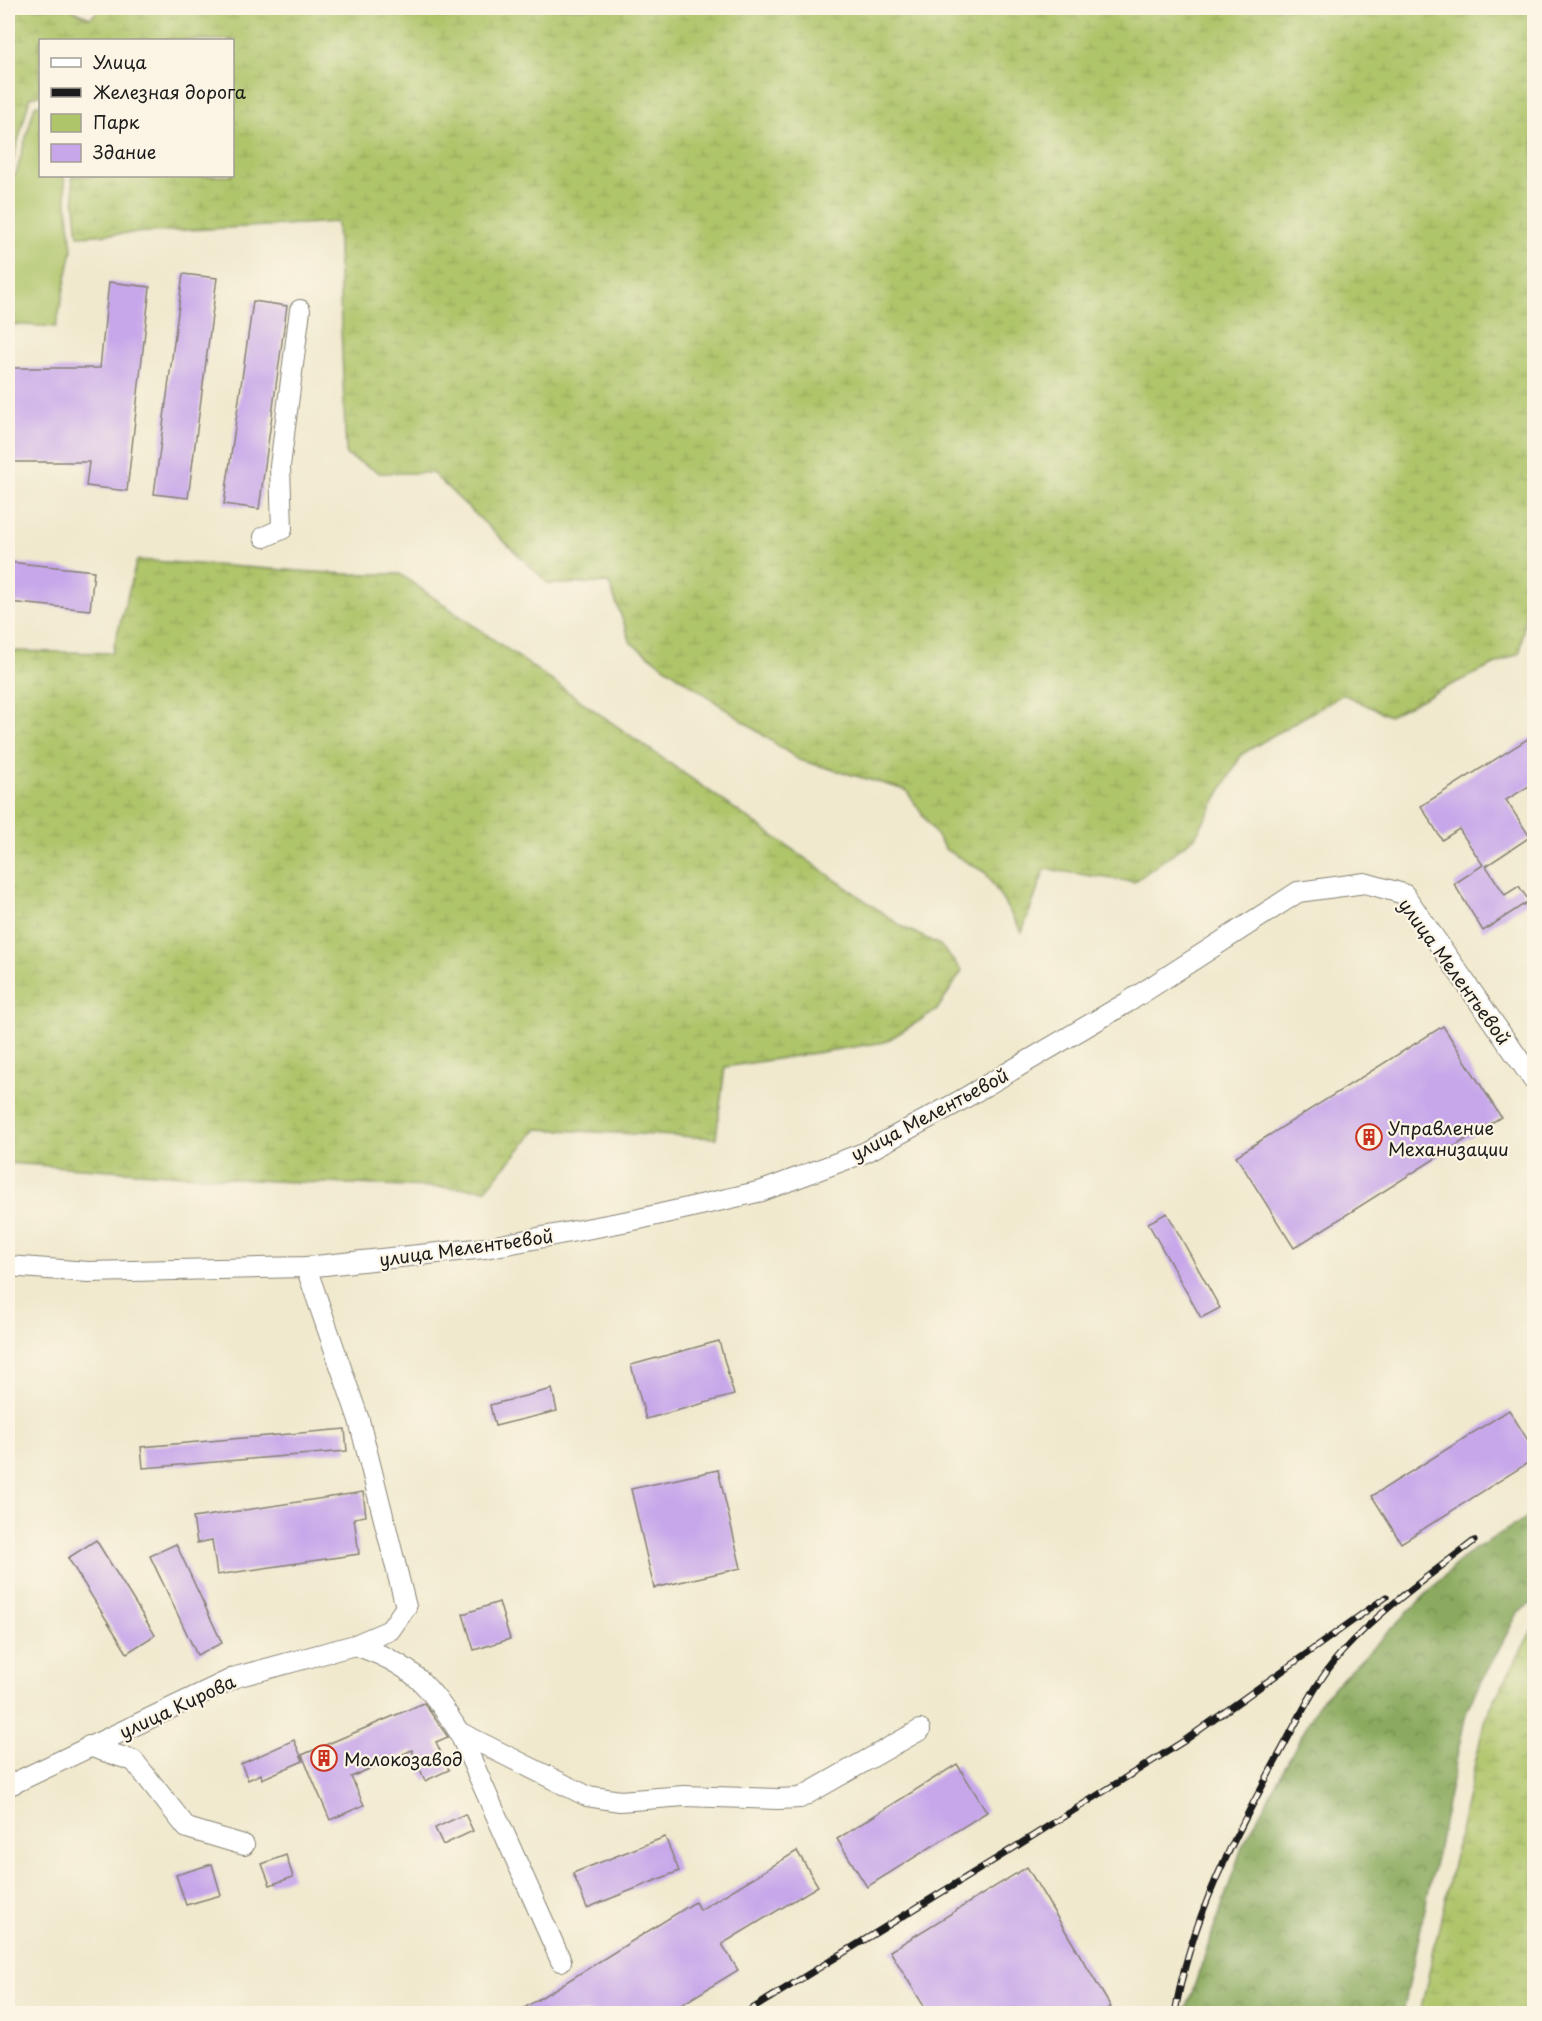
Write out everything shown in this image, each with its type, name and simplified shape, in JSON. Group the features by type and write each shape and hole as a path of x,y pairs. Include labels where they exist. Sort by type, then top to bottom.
{"street":[{"path":"264,537 282,529 280,466 300,310"},
{"name":"улица Мелентьевой","path":"8,1266 88,1272 306,1267 485,1248 639,1219 773,1187 866,1152 958,1102 1128,1002 1298,892 1365,883 1404,894 1534,1081"},
{"name":"улица Кирова","path":"8,1786 236,1677 355,1645 390,1630 406,1607 359,1420 306,1267"},
{"path":"355,1645 383,1655 422,1682 438,1699 459,1732 561,1961"},
{"path":"459,1732 587,1796 620,1801 684,1796 800,1798 920,1730"},
{"path":"89,1746 134,1761 187,1828 244,1845"}],"green space":[{"path":"8,8 68,8 90,18 101,8 1534,8 1534,348 1532,357 1534,554 1520,653 1389,716 1343,694 1242,754 1195,837 1134,882 1045,869 1022,932 986,873 946,850 906,790 799,760 631,643 609,583 549,584 432,473 380,473 346,455 337,222 78,236 72,177 234,177 234,39 39,39 39,95 30,97 11,168 8,169"},
{"path":"35,105 39,105 39,177 64,177 72,250 56,327 8,324 8,178 16,174"},
{"path":"137,560 346,574 400,574 903,927 940,945 962,971 937,1010 885,1042 725,1067 716,1138 537,1129 486,1189 271,1181 8,1163 8,651 112,653"},
{"path":"1534,1513 1534,1602 1519,1611 1467,1709 1403,2013 1185,2013 1242,1847 1320,1701 1465,1555"},
{"path":"1534,1626 1534,2013 1420,2013 1485,1718"}],"building":[{"path":"183,274 217,278 188,498 154,494"},
{"path":"109,282 150,287 127,491 86,486 89,462 8,462 8,368 100,368"},
{"path":"253,301 287,306 259,509 224,504"},
{"path":"8,562 94,571 90,610 8,602"},
{"path":"1534,735 1534,783 1506,800 1530,837 1486,866 1505,895 1519,886 1529,901 1483,931 1454,884 1483,865 1459,829 1442,840 1421,806"},
{"name":"Управление Механизации","path":"1443,1026 1501,1117 1294,1248 1236,1156"},
{"path":"1167,1213 1220,1308 1201,1318 1148,1223"},
{"path":"719,1341 734,1395 646,1419 631,1365"},
{"path":"552,1389 557,1411 495,1426 490,1405"},
{"path":"1509,1410 1534,1450 1534,1459 1401,1543 1372,1496"},
{"path":"345,1429 347,1451 143,1468 141,1447"},
{"path":"718,1470 741,1568 654,1588 631,1489"},
{"path":"363,1492 366,1516 354,1518 359,1554 217,1575 212,1540 197,1543 193,1518"},
{"path":"96,1540 155,1635 127,1653 68,1558"},
{"path":"176,1544 222,1643 197,1655 150,1556"},
{"path":"499,1602 510,1639 474,1650 463,1614"},
{"name":"Молокозавод","path":"424,1703 448,1737 436,1742 449,1770 425,1781 412,1750 351,1777 364,1805 330,1820 302,1755"},
{"path":"294,1740 303,1761 262,1779 261,1774 248,1780 241,1764"},
{"path":"957,1764 987,1812 867,1887 837,1839"},
{"path":"465,1814 473,1831 443,1845 435,1828"},
{"path":"665,1837 679,1871 587,1908 573,1873"},
{"path":"797,1851 818,1886 722,1944 738,1970 668,2013 516,2013 695,1902 700,1910"},
{"path":"286,1855 293,1877 270,1885 262,1864"},
{"path":"212,1864 221,1895 186,1905 176,1875"},
{"path":"1027,1867 1111,2007 1101,2013 928,2013 890,1951"}],"railway":[{"path":"1175,2014 1191,1944 1216,1879 1247,1815 1316,1687 1342,1652 1373,1621 1474,1541"},
{"path":"744,2014 1184,1741 1386,1597"}],"place":[{"name":"Управление Механизации","path":"1369,1137"},
{"name":"Молокозавод","path":"324,1758"}]}
